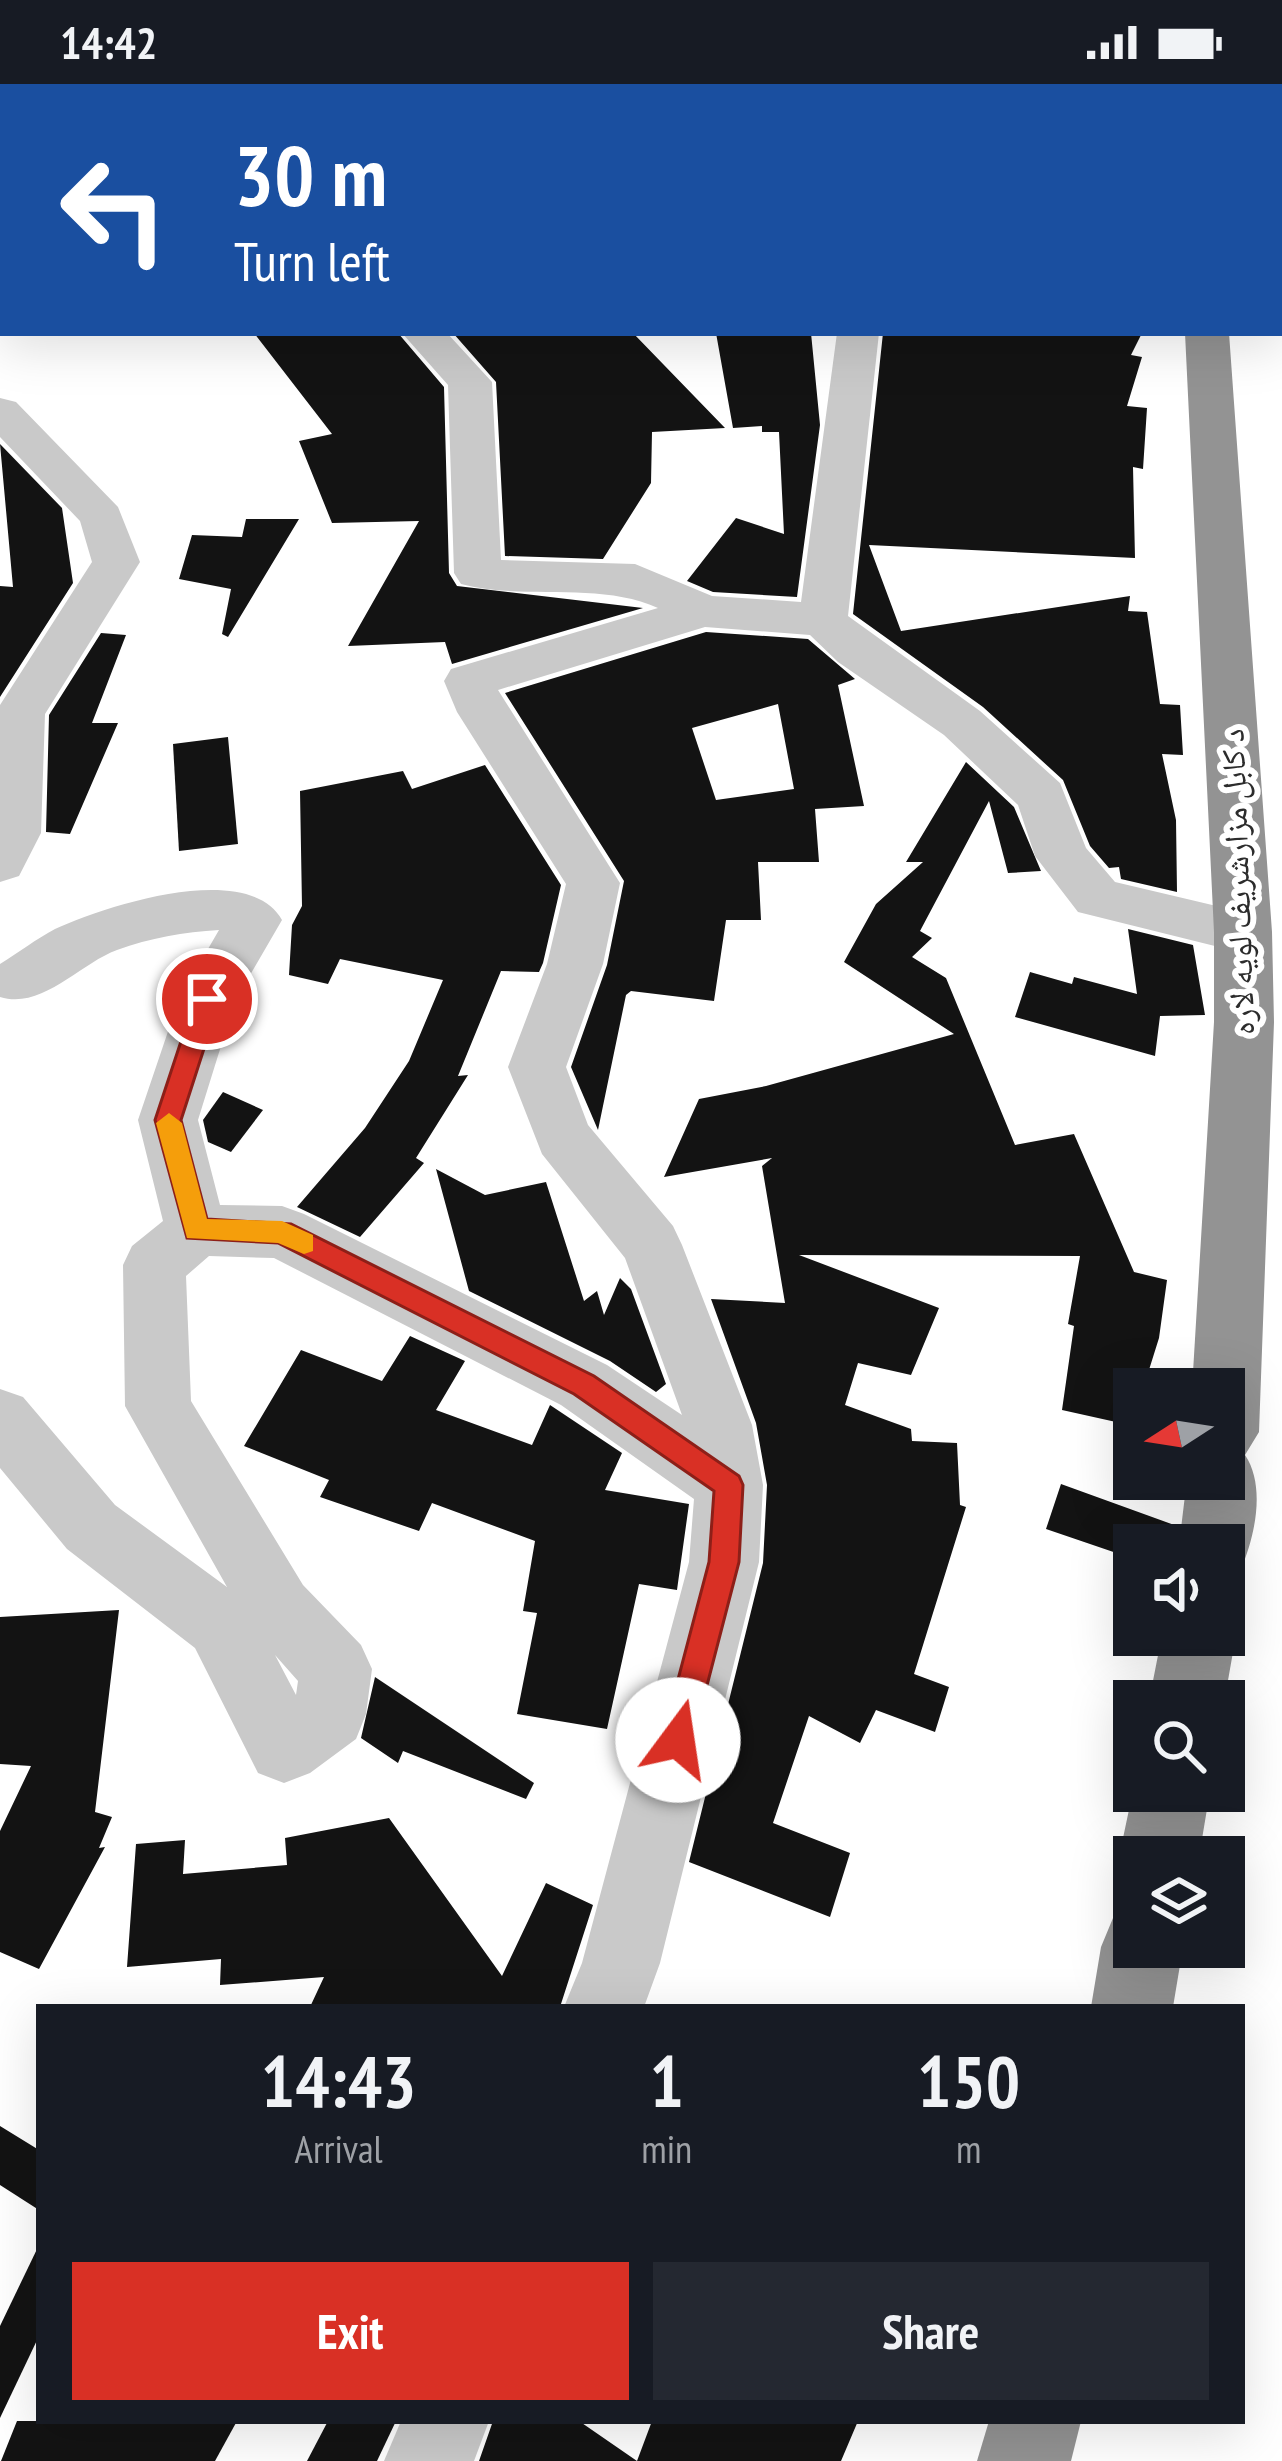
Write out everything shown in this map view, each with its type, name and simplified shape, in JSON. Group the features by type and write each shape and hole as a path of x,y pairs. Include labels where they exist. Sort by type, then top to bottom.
{"highway":[{"name":"د کابل مزارشریف لویه لاره","path":"1207,336 1243,932 1226,1368"},
{"path":"1132,2004 1138,1968"},
{"path":"1024,2461 1034,2424"}],"street":[{"path":"426,336 470,382 478,573 562,581 634,580 704,610 823,620 855,650 962,723 1041,796 1062,856 1097,898 1243,932"},
{"path":"823,620 858,336"},
{"path":"0,411 102,517 116,562 10,713 14,832 0,862"},
{"path":"605,2004 622,1963 724,1562 729,1485 719,1426 651,1245 563,1137 537,1067 575,964 592,883 482,712 469,681 704,610"},
{"path":"18,981 82,941 216,906 273,909 207,999 168,1120 196,1230"},
{"path":"0,1418 91,1527 220,1624 284,1747 330,1714 337,1670 278,1609 158,1406 154,1265 196,1230 282,1232 584,1385 729,1485"},
{"path":"429,2461 444,2424"}],"building":[{"path":"256,336 401,336 444,387 449,573 457,586 643,608 452,664 445,642 348,646 419,521 332,523 299,441 332,434"},
{"path":"456,336 636,336 725,428 652,432 651,483 603,559 505,556 496,382"},
{"path":"717,336 811,336 820,425 797,597 713,592 687,581 736,518 784,534 779,432 762,432 762,426 733,428"},
{"path":"883,336 1140,336 1131,355 1142,357 1127,406 1147,408 1143,469 1133,467 1135,558 869,545 901,631 1130,596 1128,611 1147,612 1160,704 1180,705 1183,755 1162,754 1176,820 1177,892 1121,879 1119,867 1109,868 1090,846 1063,780 983,707 853,614"},
{"path":"0,444 62,508 73,583 0,697 0,586 13,587"},
{"path":"246,519 299,519 228,637 222,634 231,589 179,579 192,535 242,537"},
{"path":"706,632 808,639 855,679 838,685 864,806 815,809 819,862 758,862 761,920 726,920 714,1001 631,991 626,995 598,1130 571,1067 607,965 624,881 505,693","holes":["778,704 794,789 716,800 692,728"]},
{"path":"101,633 126,635 92,723 118,723 70,834 46,832 49,715"},
{"path":"228,737 238,844 179,851 173,744"},
{"path":"966,762 1014,807 1041,871 1008,873 989,801 920,931 932,938 912,957 946,978 1015,1145 1074,1134 1134,1272 1167,1280 1150,1368 1113,1368 1113,1421 1062,1410 1074,1326 1068,1324 1080,1256 799,1255 939,1308 911,1375 858,1363 845,1405 911,1429 912,1441 957,1443 960,1505 966,1507 914,1674 949,1687 935,1732 876,1710 860,1743 809,1716 773,1823 850,1853 830,1917 689,1862 763,1563 767,1485 756,1423 711,1299 785,1303 762,1166 772,1158 664,1177 699,1099 766,1086 954,1034 844,962 876,904 923,862 906,862"},
{"path":"485,765 561,885 543,963 539,972 501,971 458,1076 468,1075 416,1158 424,1163 360,1237 297,1207 365,1128 409,1061 443,980 340,959 328,984 289,975 292,925 302,906 300,791 403,771 412,789"},
{"path":"1128,929 1193,945 1205,1015 1160,1016 1155,1056 1015,1017 1030,972 1072,984 1074,977 1137,994"},
{"path":"223,1092 263,1110 231,1152 208,1142 203,1120"},
{"path":"436,1169 485,1195 546,1182 584,1301 597,1291 604,1315 620,1278 631,1289 666,1384 656,1392 610,1361 469,1291"},
{"path":"410,1336 465,1361 436,1410 532,1445 550,1405 622,1453 605,1490 689,1504 677,1590 639,1584 607,1729 517,1714 537,1613 523,1611 535,1541 432,1503 419,1531 320,1497 329,1480 244,1446 301,1350 382,1381"},
{"path":"1061,1484 1171,1524 1113,1524 1113,1552 1046,1529"},
{"path":"119,1610 95,1812 112,1817 99,1848 105,1847 39,1969 0,1952 0,1831 31,1766 0,1764 0,1617"},
{"path":"375,1677 534,1783 526,1799 403,1751 398,1763 361,1738"},
{"path":"389,1818 502,1976 546,1883 593,1905 561,2004 311,2004 324,1977 220,1985 221,1959 127,1967 136,1844 185,1840 183,1874 287,1865 285,1838"},
{"path":"0,2126 36,2148 36,2208 0,2185"},
{"path":"36,2251 36,2342 0,2418 0,2326"},
{"path":"17,2421 235,2424 215,2461 1,2461"},
{"path":"326,2424 395,2424 377,2461 307,2461"},
{"path":"492,2424 583,2424 637,2461 479,2461"},
{"path":"651,2424 857,2424 841,2461 637,2461"}],"slow traffic":[{"path":"169,1123 196,1230 282,1232 304,1243"}],"route":[{"path":"207,999 168,1120 196,1230 282,1232 584,1385 729,1485 724,1562 678,1740"}]}
